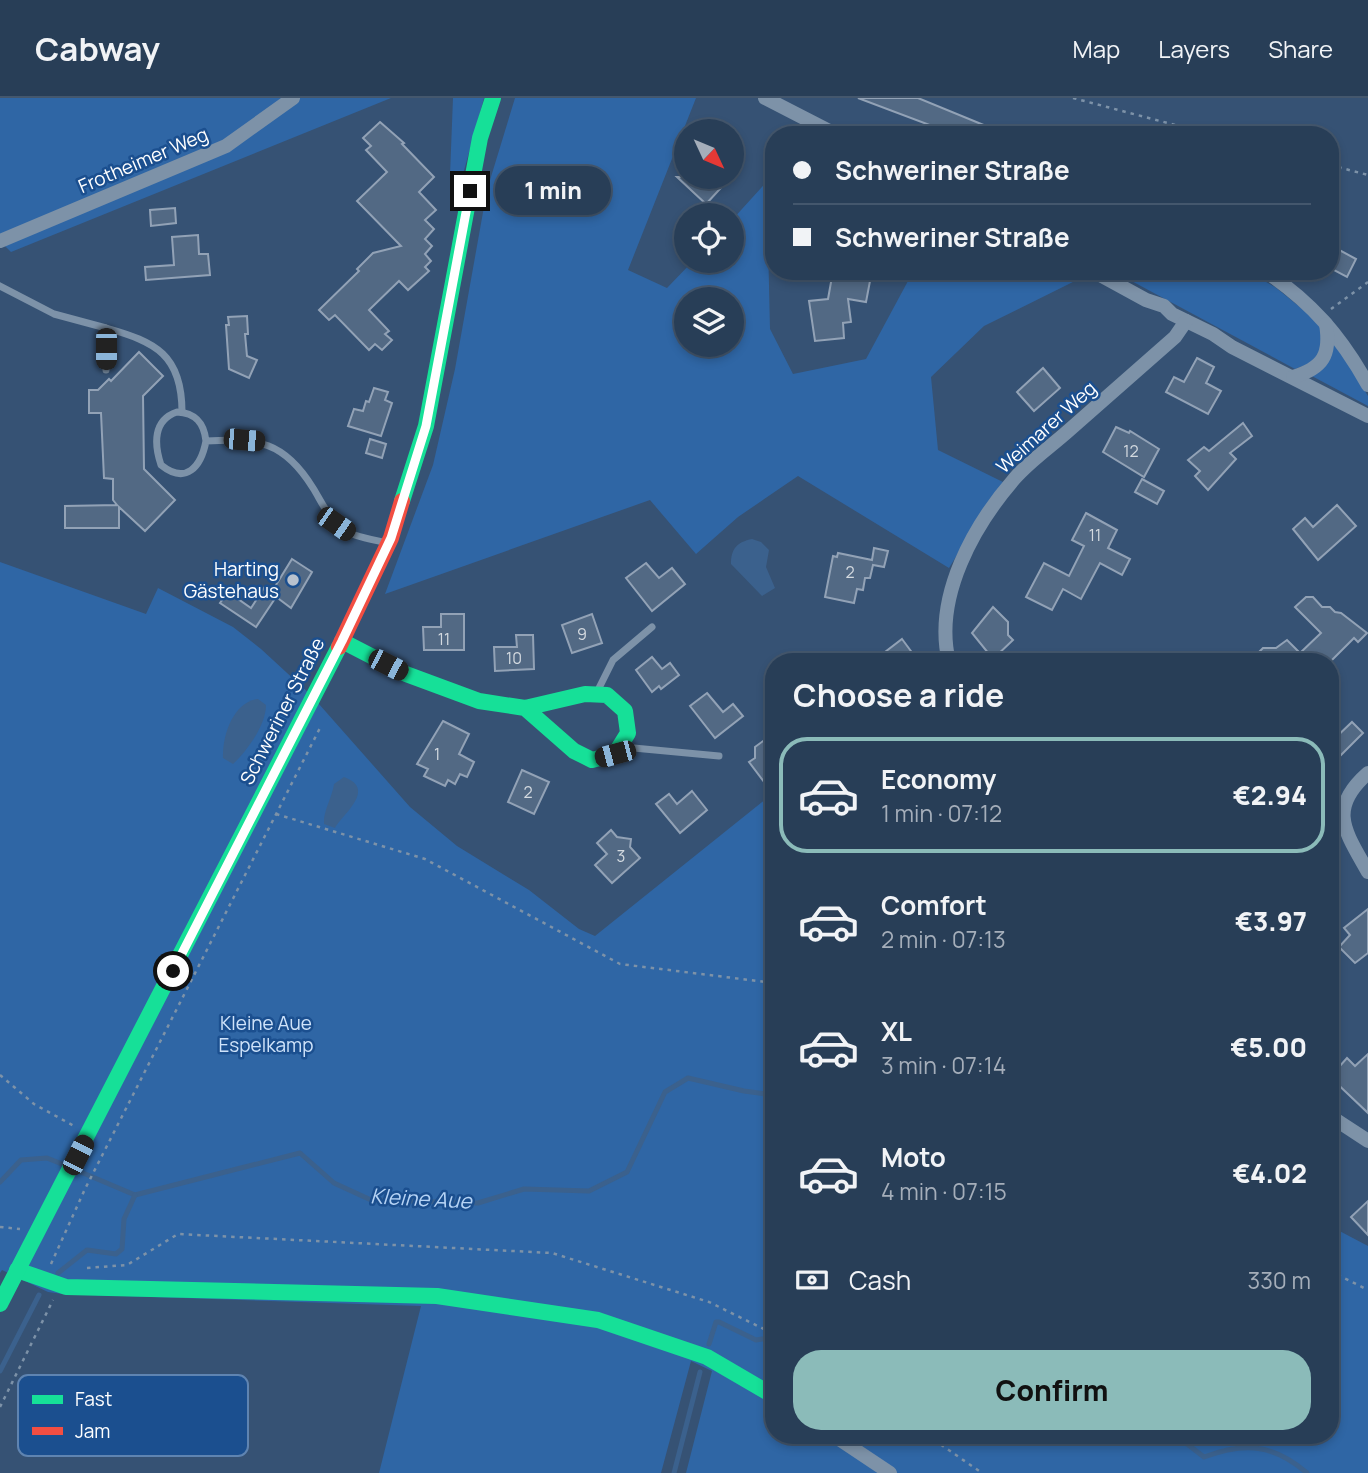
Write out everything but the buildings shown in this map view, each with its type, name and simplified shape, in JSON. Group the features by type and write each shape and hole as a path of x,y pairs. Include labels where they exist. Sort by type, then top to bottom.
{"street":[{"name":"Frotheimer Weg","path":"0,241 226,146 293,98"},
{"name":"Schweriner Straße","path":"0,1304 342,641 388,543 426,426 480,138 493,98"},
{"path":"765,98 819,126"},
{"path":"1109,280 1146,300 1164,306 1186,321 1368,416"},
{"path":"1278,280 1326,317 1368,385"},
{"path":"1293,377 1315,369 1321,362 1327,350 1326,317"},
{"name":"Weimarer Weg","path":"947,653 945,645 950,598 965,553 987,513 1017,476 1175,337 1186,321"},
{"path":"342,641 406,674 479,701 525,708 584,694 607,695 625,711 628,733 615,754 592,760 574,751 525,708"},
{"path":"1368,773 1351,788 1345,800 1344,815 1348,836 1368,872"},
{"path":"1339,1122 1368,1141"},
{"path":"17,1270 58,1284 437,1296 598,1320 707,1357 765,1391"},
{"path":"846,1444 890,1473"}],"lane":[{"path":"0,286 54,314 140,338 172,364 178,376 182,412"},
{"path":"106,328 106,370"},
{"path":"182,412 199,419 205,430 206,441 200,460 187,473 177,474 161,465 156,444 159,428 170,414 182,412"},
{"path":"206,441 265,442 284,452 300,467 336,524 348,533 388,543"},
{"path":"596,694 613,660 652,627"},
{"path":"619,747 719,756"}],"path":[{"path":"1073,98 1179,126"},
{"path":"1339,168 1368,176"},
{"path":"1326,317 1368,282"},
{"path":"58,1284 48,1271 85,1189 321,723"},
{"path":"256,808 425,859 620,964 765,982"},
{"path":"0,1075 34,1104 89,1134"},
{"path":"0,1407 53,1305 58,1284 83,1268 127,1265 178,1234 552,1253 709,1301 765,1329"},
{"path":"1339,1276 1368,1290"},
{"path":"941,1444 982,1473"}],"green space":[{"path":"0,98 391,98 11,252 0,241"},
{"path":"453,98 484,98 457,196 450,175"},
{"path":"515,98 696,98 688,119 674,119 674,154 628,270 667,288 681,273 744,273 744,207 765,184 765,280 769,280 770,329 793,374 866,359 908,280 1077,280 984,326 931,377 938,450 1005,483 984,511 949,568 798,476 738,517 696,554 650,500 385,594 433,465 455,369 487,190"},
{"path":"1130,280 1262,280 1321,324 1322,345 1316,361 1295,369"},
{"path":"1333,339 1368,396 1368,406 1310,375 1328,362"},
{"name":"Kleine Aue Espelkamp","path":"0,562 146,614 158,588 233,627 311,695 410,807 457,846 529,890 579,929 595,936 765,800 765,1444 1339,1444 1339,1231 1368,1246 1368,1473 686,1473 712,1371 691,1361 661,1473 379,1473 421,1306 63,1294 48,1292 2,1270 0,1273"}],"shaded area":[{"path":"752,539 761,542 769,550 766,567 775,588 762,596 731,564 736,547"},
{"path":"258,699 266,705 263,721 250,745 233,764 223,758 227,730 242,706"},
{"path":"344,777 358,788 358,795 335,828 324,824 325,814 334,784"}],"waterway":[{"name":"Kleine Aue","path":"76,1170 135,1195 300,1153 334,1183 371,1200 478,1203 524,1189 589,1191 627,1172 665,1092 688,1078 765,1094"},
{"name":"Kleine Aue","path":"0,1182 21,1160 47,1158 67,1166"},
{"path":"58,1273 87,1250 116,1254 122,1249 124,1219 135,1195"},
{"path":"0,1371 39,1295"},
{"path":"709,1344 716,1322 756,1340 762,1339"},
{"path":"674,1473 700,1372"},
{"name":"Kleine Aue","path":"1187,1444 1204,1457 1233,1449 1258,1448 1282,1456 1307,1473"}],"traffic: fast":[{"path":"402,501 426,426 480,138 493,98"},
{"path":"342,641 406,674 479,701 525,708 574,751 592,760 615,754 628,733 625,711 607,695 585,694 525,708"},
{"path":"0,1304 339,647"},
{"path":"17,1270 66,1287 437,1296 598,1320 707,1357 765,1391"}],"traffic: jam":[{"path":"339,647 391,538 402,501"}],"place":[{"name":"Harting Gästehaus","path":"293,580"}],"route":[{"path":"173,971 342,641 391,538 426,426 470,191"}]}
